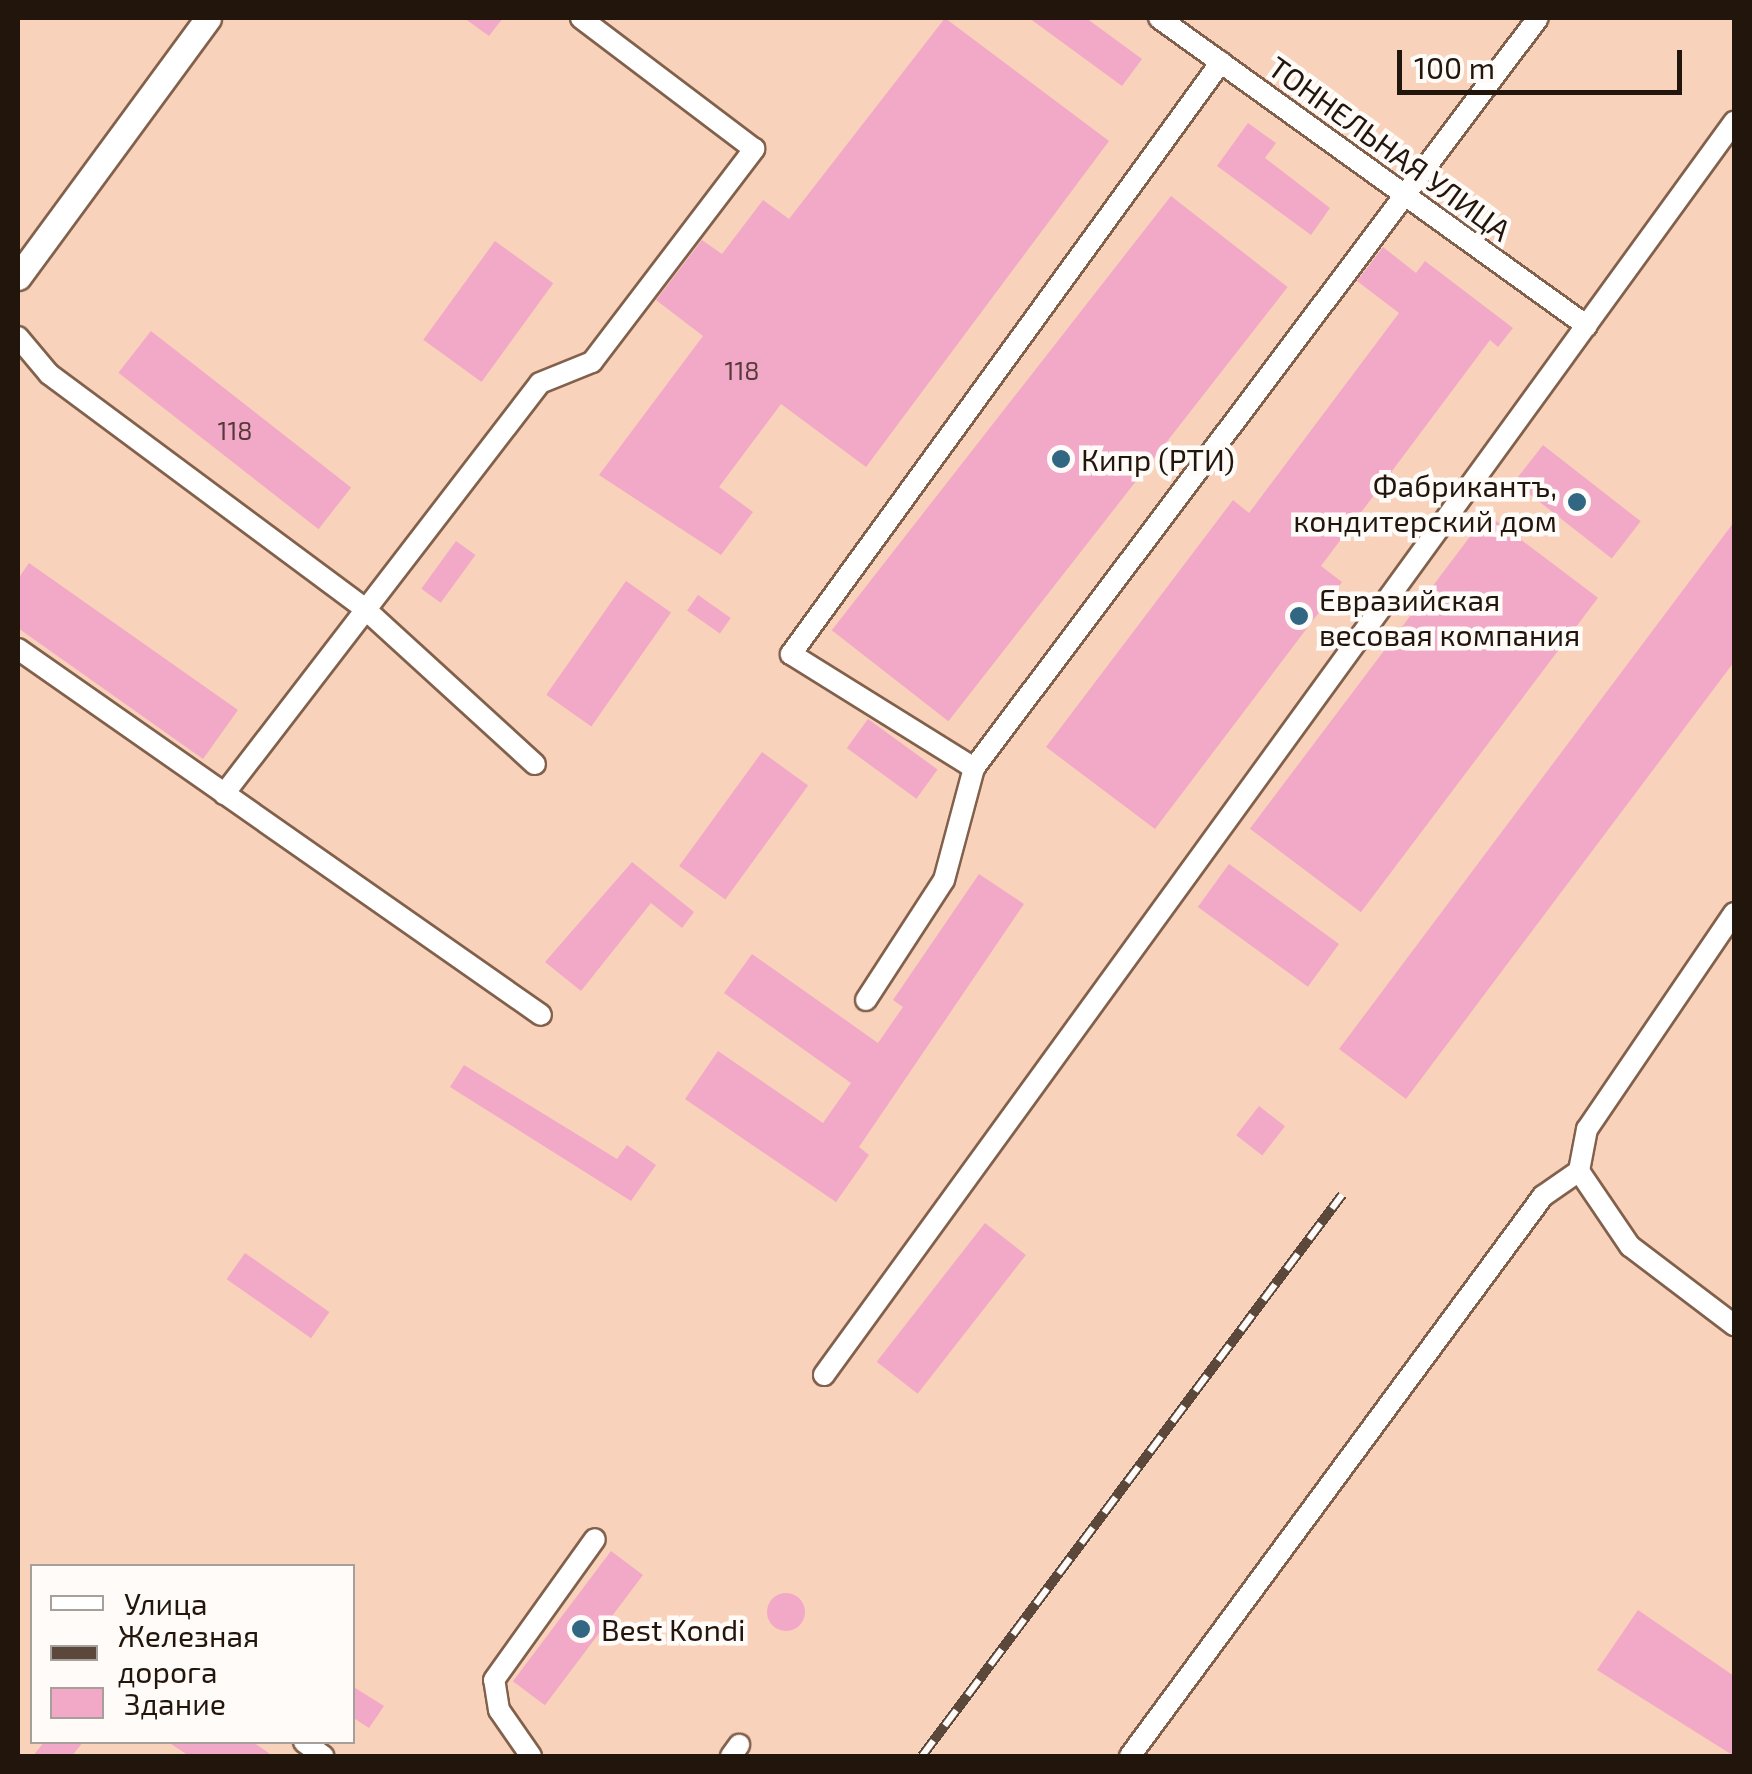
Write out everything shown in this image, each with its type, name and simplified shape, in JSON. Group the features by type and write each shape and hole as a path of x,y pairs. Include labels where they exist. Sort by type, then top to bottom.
{"main road":[{"path":"18,278 208,18"}],"street":[{"path":"224,794 540,384 592,362 754,149 581,18"},
{"name":"ТОННЕЛЬНАЯ УЛИЦА","path":"1159,18 1587,326"},
{"path":"866,1000 944,880 974,768 1538,18"},
{"path":"974,768 791,654 1220,62"},
{"path":"824,1375 1734,122"},
{"path":"18,336 49,374 365,609 536,764"},
{"path":"18,648 540,1016"},
{"path":"1130,1756 1543,1196 1579,1171 1587,1129 1734,913"},
{"path":"1579,1171 1630,1246 1734,1325"},
{"path":"531,1756 498,1710 494,1680 595,1540"}],"building":[{"path":"464,18 503,18 489,36"},
{"path":"945,18 1109,141 866,467 781,404 719,487 753,512 721,555 599,475 703,336 656,300 702,240 722,254 763,200 789,219"},
{"path":"1029,18 1086,18 1142,59 1122,86"},
{"path":"1248,123 1276,143 1265,158 1330,208 1311,235 1217,166"},
{"name":"Кипр (РТИ)","path":"1171,196 1288,287 948,721 832,630"},
{"path":"495,241 553,283 482,382 423,340"},
{"path":"1383,247 1416,273 1425,261 1513,328 1498,347 1490,340 1321,566 1342,582 1155,829 1046,747 1233,500 1249,513 1399,313 1357,281"},
{"path":"151,331 351,487 319,529 118,373"},
{"name":"Фабрикантъ, кондитерский дом","path":"1543,445 1641,521 1612,558 1514,482"},
{"path":"1487,514 1598,598 1361,912 1250,829"},
{"path":"1734,522 1734,662 1406,1099 1339,1049"},
{"path":"456,541 475,555 441,603 421,589"},
{"path":"29,563 238,710 203,759 18,628 18,579"},
{"path":"626,581 671,613 591,726 546,695"},
{"path":"698,595 731,618 720,634 687,611"},
{"path":"868,719 938,770 916,799 847,748"},
{"path":"762,752 808,786 725,900 679,866"},
{"path":"632,862 694,912 682,928 651,903 581,991 545,962"},
{"path":"1229,864 1339,944 1308,987 1198,907"},
{"path":"979,874 1024,904 859,1147 869,1155 836,1202 685,1099 718,1051 823,1123 851,1083 724,993 752,954 878,1043 903,1007 893,1000"},
{"path":"464,1065 617,1159 627,1145 656,1165 631,1201 450,1087"},
{"path":"1259,1106 1285,1126 1262,1155 1236,1135"},
{"path":"985,1223 1026,1255 918,1394 877,1362"},
{"path":"245,1253 329,1312 311,1338 227,1279"},
{"name":"Best Kondi","path":"611,1551 643,1575 545,1705 513,1681"},
{"path":"786,1593 799,1599 805,1612 799,1625 786,1631 773,1625 767,1612 773,1599"},
{"path":"1638,1610 1734,1676 1734,1756 1597,1670"},
{"path":"355,1688 384,1706 369,1728 355,1719"},
{"path":"42,1744 81,1744 72,1756 33,1756"},
{"path":"171,1744 256,1744 273,1756 189,1756"}],"railway":[{"path":"922,1756 1342,1195"}],"place":[{"name":"Кипр (РТИ)","path":"1061,459"},
{"name":"Фабрикантъ, кондитерский дом","path":"1577,502"},
{"name":"Евразийская весовая компания","path":"1299,616"},
{"name":"Best Kondi","path":"581,1629"}]}
